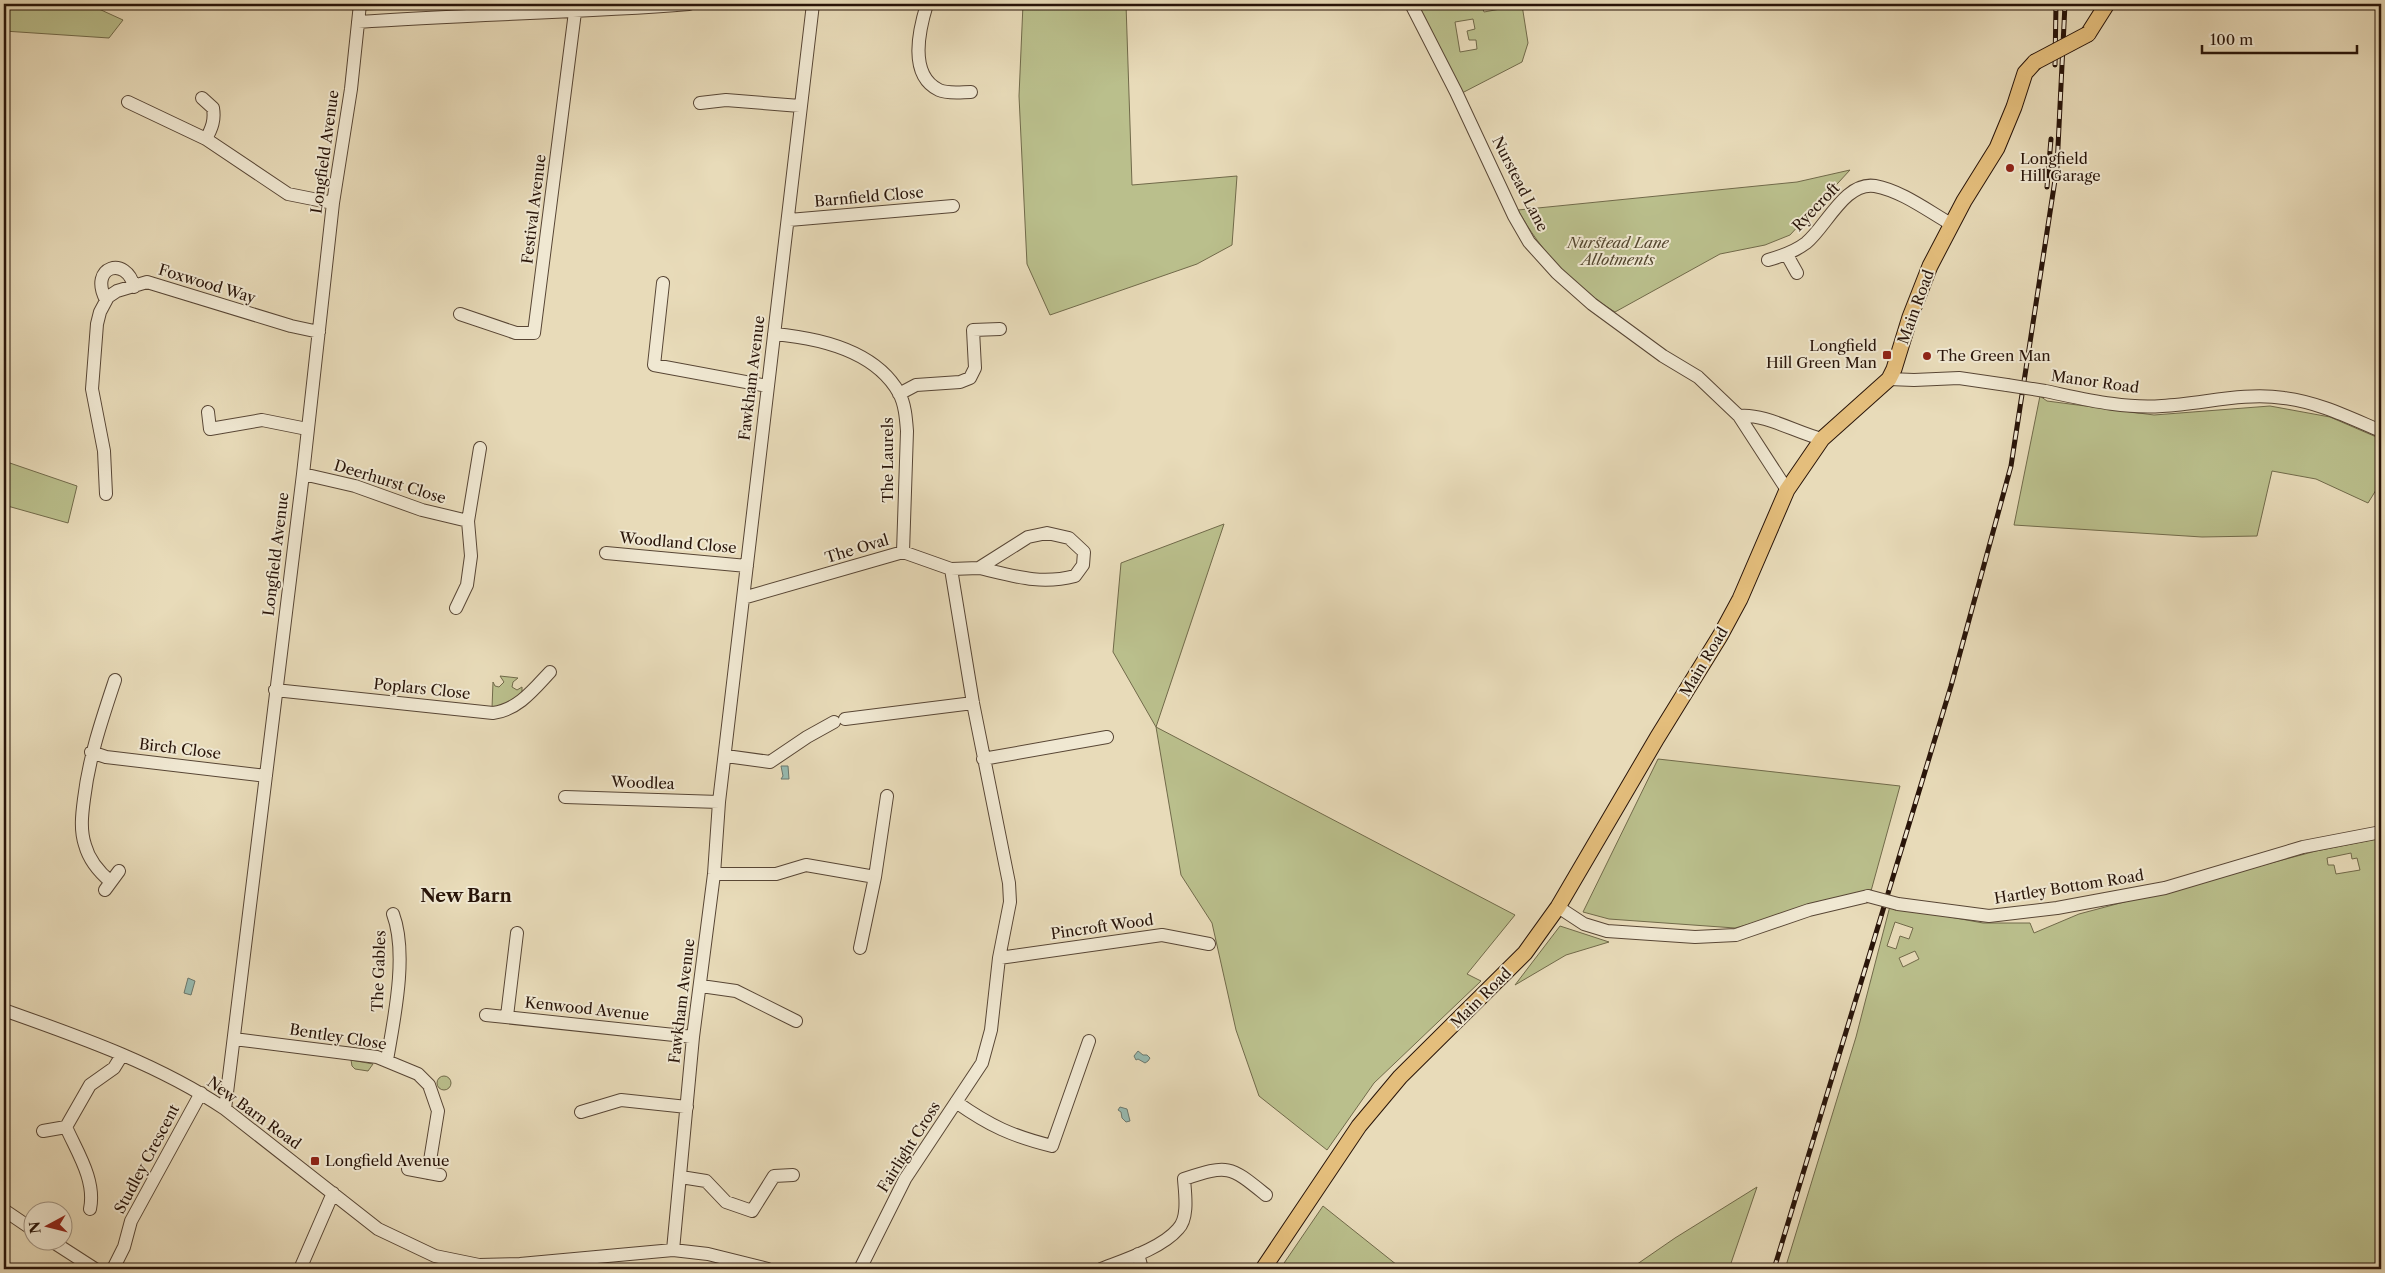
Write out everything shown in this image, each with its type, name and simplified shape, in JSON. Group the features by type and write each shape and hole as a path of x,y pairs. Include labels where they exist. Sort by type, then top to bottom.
{"main road":[{"name":"Main Road","path":"1263,1269 1359,1126 1400,1077 1525,953 1558,907 1657,738 1720,636 1740,598 1787,490 1822,439 1889,379 1923,283 1951,224 1997,148 2014,107 2025,73 2035,62 2088,34 2107,4"}],"street":[{"name":"Longfield Avenue","path":"225,1109 303,474 333,203 351,89 360,4"},
{"path":"358,22 454,15 574,12 689,4"},
{"name":"Fawkham Avenue","path":"674,1250 693,1037 714,874 719,802 726,756 767,386 789,220 812,4"},
{"path":"927,4 920,26 919,65 928,82 940,91 971,92"},
{"name":"Nurstead Lane","path":"1411,4 1456,92 1514,216 1530,242 1557,273 1592,304 1663,356 1698,377 1739,416 1787,490"},
{"name":"Festival Avenue","path":"460,314 516,333 534,333 574,12"},
{"path":"202,98 217,105 212,128 206,139"},
{"path":"700,102 726,100 800,106"},
{"path":"128,102 206,139 288,194 333,203"},
{"name":"Ryecroft","path":"1768,260 1787,255 1808,241 1847,195 1859,189 1874,186 1896,194 1951,224"},
{"name":"Barnfield Close","path":"789,220 953,206"},
{"path":"1787,255 1797,273"},
{"path":"106,494 104,451 92,389 97,324 106,300 101,282 103,275 108,269 115,267 123,269 131,278 134,288"},
{"path":"664,282 654,365 767,386"},
{"name":"Foxwood Way","path":"106,300 117,291 150,283 291,326 319,332"},
{"path":"899,394 916,385 960,382 970,378 975,368 967,331 1000,329"},
{"name":"The Laurels","path":"774,334 819,340 855,354 886,377 899,394 905,412 907,431 903,552"},
{"name":"Manor Road","path":"1889,379 1959,378 2119,405 2162,406 2218,399 2265,396 2286,398 2322,407 2381,431"},
{"path":"208,412 210,428 262,420 307,430"},
{"path":"1739,416 1751,415 1805,435 1822,439"},
{"path":"456,608 466,585 471,556 468,521 480,448"},
{"name":"Deerhurst Close","path":"303,474 355,486 422,510 468,521"},
{"name":"The Oval","path":"743,598 903,552 951,569 980,568 1035,581 1056,581 1075,576 1083,565 1084,552 1069,538 1048,534 1028,537 980,568"},
{"name":"Woodland Close","path":"606,553 747,566"},
{"path":"951,569 972,703 1009,884 1010,902 999,958 990,1030 982,1063 956,1102"},
{"name":"Poplars Close","path":"275,690 493,713 506,710 517,704 550,672"},
{"path":"115,680 91,752 82,821 83,837 92,860 108,886 119,871"},
{"path":"726,756 770,762 807,737 839,721 972,703"},
{"path":"983,759 1107,737"},
{"name":"Birch Close","path":"91,752 104,756 266,776"},
{"path":"860,948 875,877 887,796"},
{"name":"Woodlea","path":"565,797 719,802"},
{"name":"Hartley Bottom Road","path":"1558,907 1584,924 1606,931 1695,936 1736,935 1809,910 1868,896 1898,904 1989,916 2056,908 2164,888 2304,847 2381,832"},
{"path":"714,874 776,874 806,865 875,877"},
{"name":"The Gables","path":"386,1060 396,1004 398,977 398,930 394,914"},
{"name":"Kenwood Avenue","path":"507,1016 517,933"},
{"name":"Pincroft Wood","path":"999,958 1162,935 1209,944"},
{"path":"701,986 736,991 796,1022"},
{"name":"New Barn Road","path":"4,1010 156,1069 201,1093 225,1109 378,1229 435,1256 479,1267 674,1250 708,1254 768,1269"},
{"name":"Kenwood Avenue","path":"486,1015 693,1037"},
{"name":"Bentley Close","path":"234,1039 386,1060 422,1077 435,1098 439,1113 434,1174 408,1169"},
{"name":"Fairlight Cross","path":"860,1269 905,1179 956,1102 993,1127 1019,1138 1052,1146 1089,1041"},
{"path":"66,1127 90,1085 114,1068 122,1055"},
{"name":"Studley Crescent","path":"112,1269 124,1247 131,1221 201,1093"},
{"path":"581,1112 621,1100 687,1107"},
{"path":"43,1131 66,1127"},
{"path":"66,1127 91,1184 92,1199 90,1209"},
{"path":"1101,1269 1138,1254 1179,1229 1184,1213 1184,1179 1210,1170 1236,1171 1266,1195"},
{"path":"681,1177 706,1181 726,1202 752,1210 774,1176 793,1176"},
{"path":"300,1269 333,1193"},
{"path":"4,1210 22,1222"},
{"path":"66,1250 95,1269"},
{"path":"1138,1254 1142,1269"}],"green space":[{"path":"4,4 88,4 123,20 109,38 4,31"},
{"path":"366,4 505,4 365,10"},
{"path":"1023,4 1126,4 1132,185 1237,176 1232,245 1197,264 1050,315 1027,264 1019,96"},
{"path":"1418,4 1481,4 1484,12 1522,5 1528,43 1522,62 1462,93","holes":["1473,19 1475,29 1467,31 1469,40 1476,40 1477,49 1460,52 1455,22"]},
{"name":"Nurstead Lane Allotments","path":"1850,170 1790,235 1765,245 1720,254 1615,312 1572,280 1537,240 1518,210 1797,182"},
{"path":"2040,396 2047,401 2154,415 2270,406 2330,417 2381,439 2381,482 2368,503 2316,479 2272,471 2257,536 2202,537 2014,525"},
{"path":"4,461 77,486 68,523 4,505"},
{"path":"1224,524 1156,727 1113,652 1121,563"},
{"path":"500,676 518,678 513,682 512,687 517,690 522,687 522,693 513,702 492,708 493,682 495,686 499,687 504,682"},
{"path":"1156,727 1515,915 1467,974 1481,981 1374,1083 1327,1150 1259,1096 1236,1030 1212,923 1181,875"},
{"path":"1658,759 1900,786 1871,891 1735,928 1609,919 1583,912"},
{"path":"2381,838 2381,1269 1785,1269 1856,1037 1890,906 1983,923 2030,923 2034,933 2079,914 2316,851","holes":["2351,853 2352,859 2357,858 2360,870 2336,874 2334,865 2328,865 2327,858","1895,922 1913,928 1909,939 1900,936 1896,949 1887,946","1915,951 1919,959 1903,967 1899,958"]},
{"path":"1560,926 1609,942 1566,955 1515,985"},
{"path":"351,1060 373,1064 368,1071 355,1069 352,1066"},
{"path":"441,1076 447,1076 451,1083 447,1090 441,1090 437,1086 437,1080"},
{"path":"1757,1187 1729,1269 1630,1269 1675,1238"},
{"path":"1323,1206 1402,1269 1280,1269"}],"water":[{"path":"781,766 788,766 789,779 781,779 783,776"},
{"path":"188,978 195,981 191,995 184,993"},
{"path":"1138,1051 1150,1058 1148,1061 1145,1063 1138,1059 1136,1060 1134,1056"},
{"path":"1120,1107 1127,1109 1130,1121 1126,1122 1122,1118 1121,1112 1118,1110"}],"railway":[{"path":"2055,65 2056,4"},
{"path":"1774,1269 1951,686 2011,466 2057,167 2065,4"},
{"path":"2047,187 2051,139"}],"place":[{"name":"Longfield Hill Garage","path":"2010,168"},
{"name":"Longfield Hill Green Man","path":"1887,355"},
{"name":"The Green Man","path":"1927,356"},
{"name":"Longfield Avenue","path":"315,1161"}],"district":[{"name":"New Barn","path":"466,896"}]}
